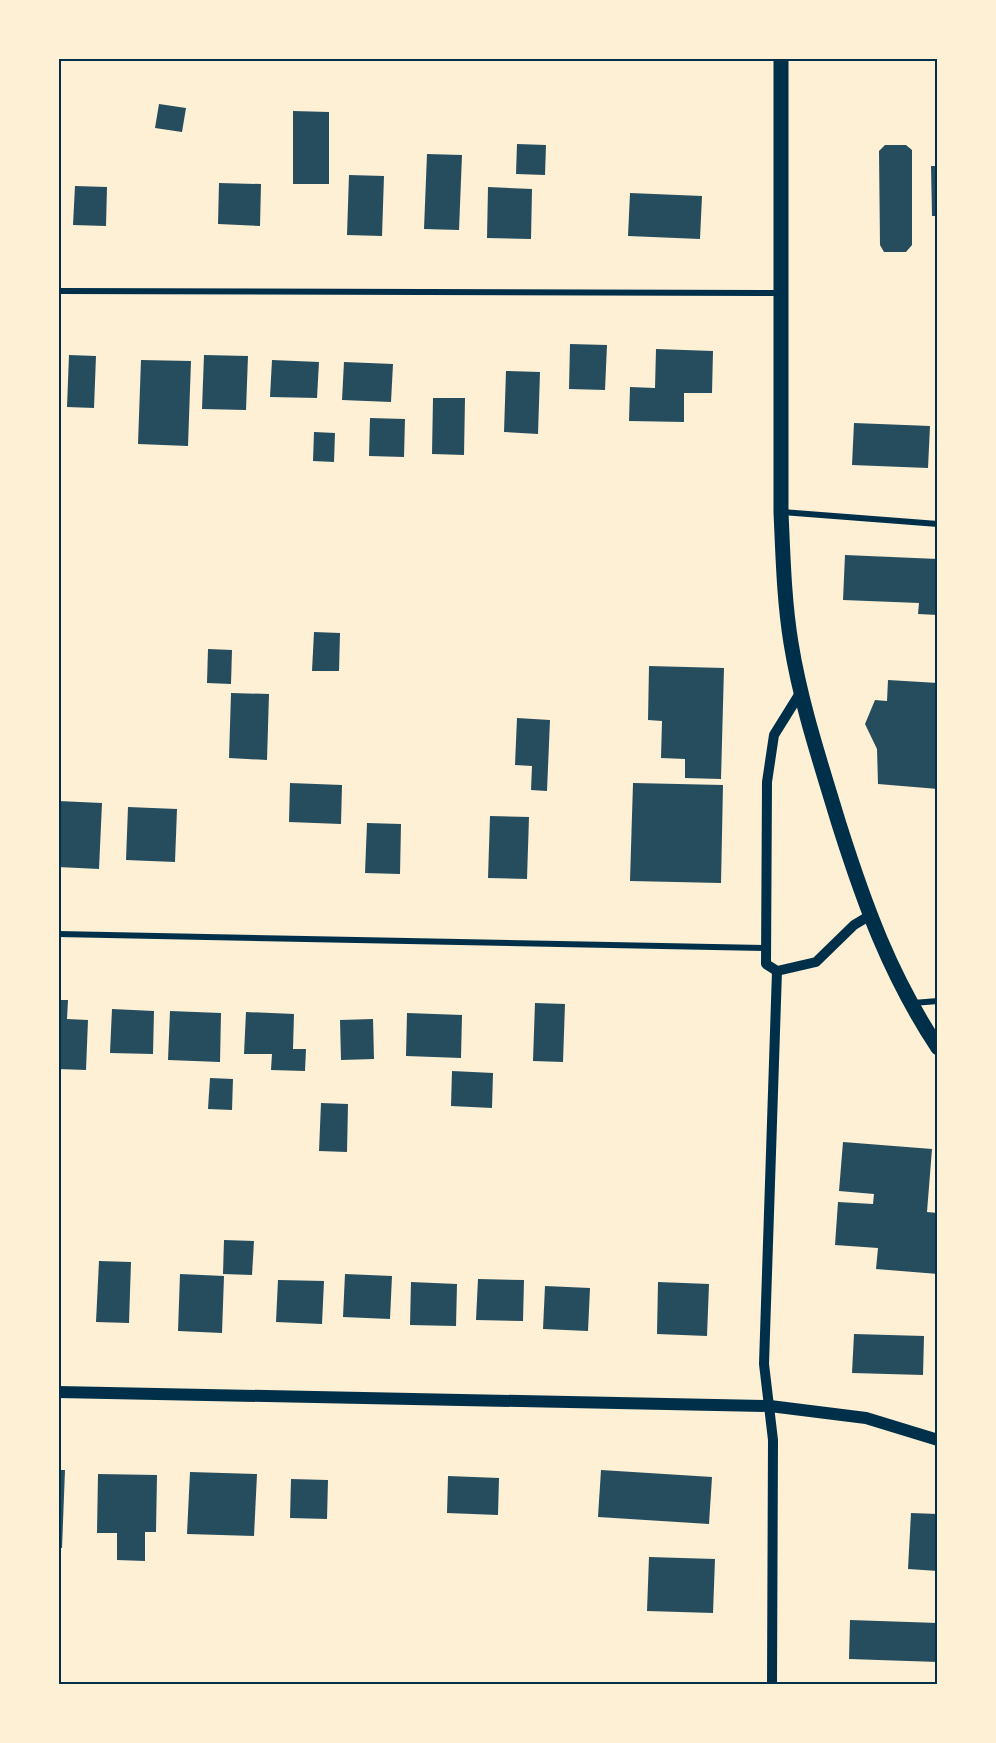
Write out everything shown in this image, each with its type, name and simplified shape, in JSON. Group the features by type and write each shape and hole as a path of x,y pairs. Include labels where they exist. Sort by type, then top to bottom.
{"main road":[{"path":"781,58 781,512 783,578 791,644 816,752 869,916 909,1004 938,1048"},
{"path":"58,1392 770,1406 866,1418 938,1440"}],"street":[{"path":"58,291 781,293"},
{"path":"781,512 938,524"},
{"path":"802,690 774,735 767,782 764,948 766,964 777,971 816,962 854,925 869,916"},
{"path":"58,934 764,948"},
{"path":"772,1684 773,1440 764,1364 777,971"},
{"path":"909,1004 938,1001"}],"building":[{"path":"159,104 186,108 182,132 155,128"},
{"path":"293,111 329,112 329,184 293,184"},
{"path":"517,144 546,145 545,175 516,174"},
{"path":"885,145 906,145 912,150 912,245 906,252 884,252 880,245 879,151"},
{"path":"427,154 462,155 459,230 424,229"},
{"path":"931,166 938,166 938,216 932,216"},
{"path":"349,175 384,176 382,236 347,235"},
{"path":"219,183 261,184 260,226 218,224"},
{"path":"75,186 107,187 106,226 73,225"},
{"path":"488,187 532,189 531,239 487,238"},
{"path":"630,193 702,196 700,239 628,236"},
{"path":"570,344 607,345 605,390 569,389"},
{"path":"656,349 713,351 712,393 684,393 684,422 629,421 630,387 655,388"},
{"path":"69,355 96,356 94,408 67,407"},
{"path":"204,355 248,356 246,410 202,409"},
{"path":"141,360 191,361 188,446 138,444"},
{"path":"272,360 319,362 317,398 270,397"},
{"path":"344,362 393,364 391,402 342,400"},
{"path":"506,371 540,372 538,434 504,432"},
{"path":"433,398 465,398 464,455 432,454"},
{"path":"370,418 405,419 404,457 369,456"},
{"path":"854,423 930,426 928,468 852,465"},
{"path":"314,432 335,433 334,462 313,461"},
{"path":"845,555 938,559 938,615 918,614 919,603 843,600"},
{"path":"314,632 340,633 339,671 312,671"},
{"path":"208,649 232,650 231,684 207,683"},
{"path":"649,666 724,668 721,779 685,778 685,759 661,758 662,721 648,720"},
{"path":"888,680 938,683 938,789 878,784 877,749 865,724 875,700 887,701"},
{"path":"231,693 269,694 267,760 229,758"},
{"path":"517,718 550,720 547,791 531,790 532,766 515,765"},
{"path":"290,783 342,785 341,824 289,822"},
{"path":"633,783 723,785 721,883 630,881"},
{"path":"58,801 102,803 99,869 58,867"},
{"path":"128,807 177,809 175,862 126,860"},
{"path":"490,816 529,817 527,879 488,878"},
{"path":"367,823 401,824 400,874 365,873"},
{"path":"58,1000 68,1000 67,1019 88,1020 86,1070 58,1069"},
{"path":"535,1003 565,1004 563,1062 533,1061"},
{"path":"112,1009 154,1011 153,1054 110,1053"},
{"path":"170,1011 221,1013 220,1062 168,1060"},
{"path":"246,1012 294,1014 293,1049 306,1049 305,1071 271,1070 272,1054 244,1054"},
{"path":"407,1013 462,1015 461,1058 406,1056"},
{"path":"373,1019 374,1059 341,1060 340,1020"},
{"path":"452,1071 493,1073 492,1108 451,1106"},
{"path":"210,1078 233,1079 232,1110 208,1109"},
{"path":"321,1103 348,1104 347,1152 319,1151"},
{"path":"843,1142 932,1149 927,1212 938,1213 938,1274 876,1269 878,1248 835,1245 838,1202 873,1204 874,1194 839,1191"},
{"path":"224,1240 254,1241 252,1275 223,1274"},
{"path":"99,1261 131,1262 129,1323 96,1322"},
{"path":"180,1274 224,1276 222,1333 178,1331"},
{"path":"345,1274 392,1276 390,1319 343,1317"},
{"path":"478,1279 524,1280 523,1321 476,1320"},
{"path":"278,1280 324,1281 322,1324 276,1322"},
{"path":"411,1282 457,1284 456,1326 410,1325"},
{"path":"658,1282 709,1284 707,1336 657,1334"},
{"path":"545,1286 590,1288 588,1331 543,1329"},
{"path":"854,1334 924,1336 923,1375 852,1373"},
{"path":"58,1470 65,1470 62,1548 58,1548"},
{"path":"601,1470 712,1477 709,1524 598,1517"},
{"path":"190,1472 257,1474 254,1536 187,1534"},
{"path":"98,1474 157,1475 156,1532 145,1532 145,1561 117,1560 117,1533 97,1533"},
{"path":"448,1476 499,1478 498,1515 447,1513"},
{"path":"291,1479 328,1480 327,1519 290,1518"},
{"path":"911,1513 938,1514 938,1571 908,1569"},
{"path":"649,1557 715,1559 713,1613 647,1611"},
{"path":"850,1620 938,1623 938,1662 849,1659"}]}
